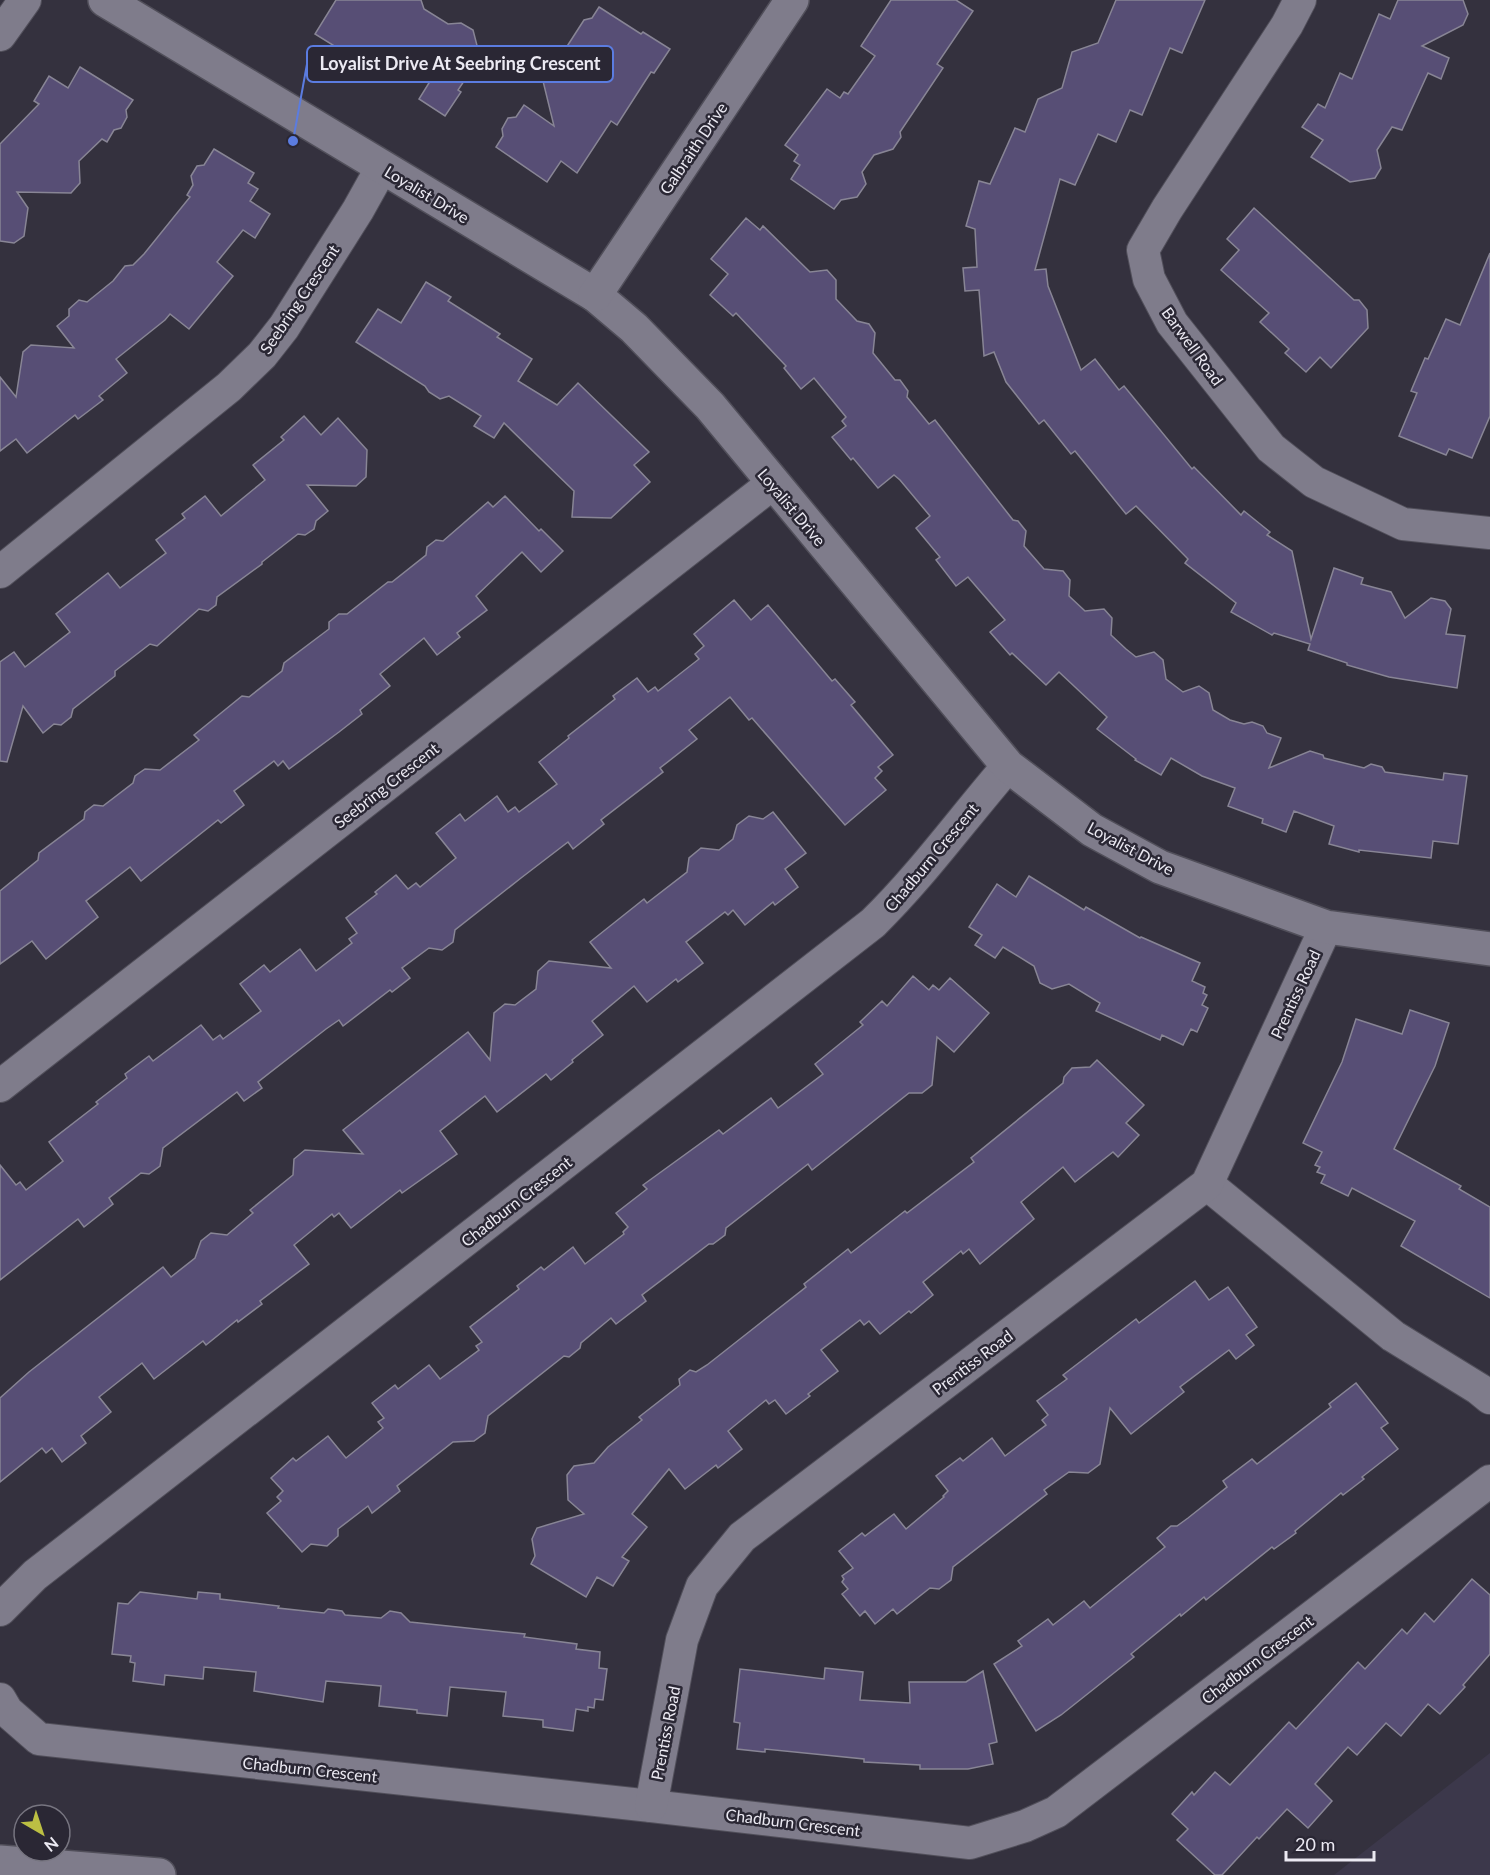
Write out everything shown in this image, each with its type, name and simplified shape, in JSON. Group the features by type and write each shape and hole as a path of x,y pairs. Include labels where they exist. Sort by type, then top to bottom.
{"street":[{"path":"0,34 25,0"},
{"name":"Loyalist Drive","path":"105,0 595,295 634,328 710,406 772,484 1008,766 1092,830 1160,867 1326,927 1490,949"},
{"name":"Galbraith Drive","path":"595,295 792,0"},
{"name":"Barwell Road","path":"1300,0 1287,25 1167,209 1143,250 1149,279 1173,323 1271,448 1314,482 1403,524 1490,533"},
{"name":"Seebring Crescent","path":"0,572 229,387 262,355 296,308 358,210 382,167"},
{"name":"Seebring Crescent","path":"0,1086 772,484"},
{"name":"Chadburn Crescent","path":"0,1610 35,1575 873,923 902,895 1008,766"},
{"name":"Prentiss Road","path":"651,1806 682,1640 702,1586 742,1537 1207,1184 1326,927"},
{"path":"1207,1184 1393,1336 1490,1398"},
{"name":"Chadburn Crescent","path":"0,1699 7,1711 39,1739 970,1843 1025,1826 1056,1812 1490,1481"},
{"path":"0,1862 159,1875"}],"shaded area":[{"path":"1490,1753 1490,1875 1334,1875"}],"building":[{"path":"336,0 421,0 424,9 448,24 461,23 473,30 480,57 458,90 461,92 445,116 419,99 429,83 380,53 370,70 315,34"},
{"path":"891,0 956,0 973,11 937,64 943,68 900,132 901,137 893,149 874,155 862,172 866,184 857,197 841,200 834,209 791,179 800,165 794,161 798,155 785,145 827,89 840,98 844,92 848,94 875,56 861,46"},
{"path":"1116,0 1205,0 1182,53 1170,48 1142,115 1130,110 1116,142 1098,134 1075,185 1060,179 1035,270 1046,269 1048,286 1081,370 1095,359 1119,390 1124,386 1192,469 1194,467 1241,515 1244,511 1270,532 1267,535 1292,551 1311,639 1334,568 1363,578 1361,584 1391,592 1405,618 1431,598 1445,601 1451,609 1446,634 1465,636 1457,688 1389,677 1347,665 1347,663 1308,650 1310,644 1274,633 1272,635 1231,612 1236,603 1185,563 1188,559 1136,506 1126,514 1075,451 1071,454 1044,420 1039,424 1006,382 994,352 984,356 979,290 965,291 963,268 977,267 975,229 966,226 979,181 990,184 1015,128 1025,132 1038,99 1062,88 1072,52 1098,43"},
{"path":"1398,0 1463,0 1468,14 1463,25 1422,46 1449,58 1441,79 1428,73 1402,130 1392,127 1377,150 1381,168 1375,178 1350,182 1311,157 1323,140 1302,127 1318,104 1325,108 1340,73 1352,79 1379,14 1390,19"},
{"path":"599,7 641,34 643,32 670,49 654,73 651,72 617,125 611,121 577,173 561,161 547,182 496,147 503,136 502,129 508,118 516,117 524,105 554,126 542,77 549,67 555,65 584,20 592,18"},
{"path":"80,67 133,100 126,110 127,117 121,128 114,130 107,142 102,139 79,161 80,183 71,193 17,192 28,208 24,236 14,243 0,241 0,144 39,104 34,101 49,76 68,88"},
{"path":"214,149 254,173 248,183 258,189 250,201 270,214 255,238 243,230 217,262 233,276 189,329 170,314 116,359 127,373 99,396 103,400 78,419 75,415 27,453 16,439 0,451 0,377 16,397 23,352 31,345 74,348 57,326 69,316 69,309 79,300 87,302 113,281 125,266 133,265 144,254 190,197 187,195 193,185 191,176 197,166 204,165"},
{"path":"1254,208 1354,300 1359,300 1367,310 1368,328 1331,368 1320,357 1306,372 1285,353 1289,349 1260,322 1269,313 1221,270 1239,250 1227,239"},
{"path":"746,218 760,230 763,226 810,272 827,270 836,280 836,299 857,321 869,324 875,333 873,353 895,380 900,380 908,391 907,397 929,424 935,420 1013,520 1018,521 1026,531 1024,546 1044,569 1063,571 1070,580 1069,596 1085,611 1104,609 1112,618 1111,635 1126,649 1136,657 1154,652 1163,660 1166,679 1183,692 1199,686 1209,693 1213,710 1230,720 1244,724 1252,722 1263,726 1267,733 1281,738 1269,768 1310,751 1323,755 1324,758 1364,768 1371,764 1382,767 1385,772 1443,780 1444,773 1467,776 1458,844 1433,841 1431,858 1359,850 1359,852 1329,844 1334,826 1294,811 1286,832 1262,823 1263,819 1228,806 1235,788 1202,776 1171,758 1161,775 1135,760 1097,729 1107,717 1059,672 1046,685 1012,653 1010,655 990,632 1005,620 968,577 956,586 936,560 940,557 916,528 930,516 900,480 894,475 878,488 832,437 846,426 842,421 846,417 814,378 801,389 784,368 786,366 736,313 733,316 710,295 728,274 711,259"},
{"path":"1490,253 1490,416 1472,458 1449,449 1446,455 1399,436 1417,393 1411,391 1425,358 1428,359 1446,319 1460,325"},
{"path":"426,282 451,297 448,301 500,334 497,337 532,359 518,381 557,405 578,383 649,452 634,465 650,482 611,518 572,517 574,491 504,423 494,438 474,426 481,416 449,396 440,399 429,392 425,386 356,342 378,309 401,323"},
{"path":"304,416 321,435 338,418 367,450 366,477 356,486 307,485 328,511 316,521 314,529 305,535 298,534 217,597 216,605 208,611 199,609 157,646 150,644 115,671 115,676 73,709 71,717 61,725 54,724 43,733 23,706 7,762 0,761 0,662 14,652 25,667 70,632 56,614 108,573 120,588 166,553 156,540 185,518 182,514 205,496 221,516 265,480 253,465 284,440 281,437"},
{"path":"505,496 539,531 541,529 563,551 541,572 522,552 476,596 487,610 457,633 460,637 437,655 424,638 380,674 390,686 360,710 362,714 339,732 289,769 283,761 278,766 274,761 234,791 244,805 221,823 218,820 141,881 130,867 86,901 98,917 46,959 32,941 0,964 0,891 38,860 39,853 84,819 85,812 94,805 103,806 133,783 135,776 145,769 160,770 199,740 194,735 242,696 249,697 282,671 284,663 329,629 329,622 339,614 347,614 388,582 392,582 426,555 427,547 436,540 443,541 488,502 493,507"},
{"path":"734,600 751,620 768,605 832,681 835,679 855,702 851,705 893,755 878,767 882,771 875,778 886,790 845,825 752,718 749,720 730,697 689,730 697,739 660,768 663,772 601,820 604,824 573,849 568,842 455,930 453,942 442,950 429,948 402,968 410,978 392,992 390,990 343,1026 339,1020 326,1029 258,1082 262,1088 244,1101 237,1092 163,1148 160,1166 149,1174 141,1173 109,1198 113,1204 84,1227 78,1219 0,1280 0,1165 16,1185 20,1182 26,1190 63,1161 49,1142 98,1104 96,1102 127,1078 125,1074 149,1056 153,1061 201,1025 213,1040 220,1035 223,1039 261,1011 240,984 264,965 270,972 300,949 316,971 352,943 349,939 357,933 346,918 377,894 375,892 396,875 408,889 416,883 420,887 456,858 436,833 460,814 465,821 497,796 508,812 515,807 519,812 557,784 539,762 615,699 613,696 637,678 648,692 655,687 658,691 699,659 695,654 704,646 694,634"},
{"path":"773,812 806,853 785,869 798,887 775,905 773,902 745,925 733,910 728,915 725,912 686,942 703,963 678,982 676,979 647,1002 634,986 592,1021 603,1035 551,1080 546,1074 497,1112 485,1096 440,1131 457,1154 402,1193 400,1190 351,1228 339,1213 334,1217 332,1214 294,1245 309,1264 260,1301 262,1304 238,1322 237,1320 206,1345 203,1341 154,1379 142,1363 99,1397 111,1412 81,1436 86,1443 62,1462 52,1448 46,1453 42,1448 0,1482 0,1398 29,1372 163,1267 171,1277 195,1258 201,1241 211,1233 227,1235 253,1213 250,1210 293,1175 294,1159 305,1150 363,1154 343,1130 468,1032 490,1060 494,1013 505,1004 515,1005 536,989 538,971 549,961 611,968 590,942 644,899 647,903 687,872 689,858 701,848 719,850 733,839 737,825 749,816 763,819"},
{"path":"1029,876 1084,910 1086,907 1140,938 1200,963 1192,981 1205,987 1203,993 1207,995 1202,1005 1208,1008 1197,1032 1191,1029 1183,1045 1162,1035 1160,1040 1096,1011 1100,1003 1069,984 1052,989 1040,983 1034,966 1003,947 995,958 975,945 982,935 969,927 997,884 1016,897"},
{"path":"913,976 929,990 933,985 939,990 950,978 989,1013 954,1052 937,1037 932,1085 922,1093 909,1093 812,1170 808,1164 726,1228 725,1235 713,1244 709,1244 642,1295 646,1301 616,1324 611,1318 581,1343 580,1348 569,1357 564,1356 488,1416 485,1433 474,1441 453,1442 397,1486 400,1491 372,1513 368,1506 338,1529 338,1536 327,1546 311,1544 302,1552 267,1513 281,1501 277,1497 283,1491 271,1478 293,1458 296,1461 328,1436 346,1458 383,1428 378,1422 384,1418 372,1403 395,1385 398,1389 429,1365 440,1379 479,1350 476,1346 482,1342 470,1327 519,1289 517,1286 541,1267 544,1270 573,1247 585,1264 624,1234 623,1232 628,1227 616,1213 647,1189 643,1185 719,1130 723,1134 771,1098 778,1108 823,1074 815,1064 863,1025 860,1022 882,1001 887,1006"},
{"path":"1410,1010 1449,1023 1435,1066 1394,1149 1461,1186 1459,1189 1490,1207 1490,1298 1401,1246 1415,1221 1352,1188 1348,1196 1321,1183 1325,1175 1317,1172 1320,1167 1315,1165 1322,1152 1303,1143 1342,1062 1356,1019 1402,1034"},
{"path":"1097,1060 1144,1105 1126,1123 1139,1135 1118,1157 1113,1152 1075,1182 1063,1167 1021,1202 1034,1219 980,1264 969,1249 963,1254 961,1251 923,1282 933,1295 911,1313 909,1311 880,1334 869,1321 864,1325 860,1320 821,1350 838,1371 786,1414 775,1400 769,1404 766,1400 728,1431 742,1449 718,1468 716,1465 685,1489 669,1469 632,1514 647,1527 622,1557 629,1561 613,1586 597,1577 586,1597 531,1564 535,1556 532,1539 537,1528 584,1514 568,1500 567,1475 574,1466 594,1463 608,1447 642,1420 639,1417 680,1385 679,1379 690,1370 696,1372 707,1365 806,1287 804,1284 848,1249 851,1253 974,1162 971,1158 1063,1083 1064,1077 1072,1068 1090,1067"},
{"path":"1195,1281 1209,1300 1228,1287 1257,1327 1246,1335 1254,1345 1236,1359 1229,1350 1180,1387 1184,1392 1131,1434 1110,1408 1100,1464 1088,1473 1069,1472 1044,1490 1047,1494 953,1567 951,1580 939,1589 930,1588 897,1614 893,1609 875,1624 865,1611 860,1616 842,1594 848,1589 842,1582 844,1579 842,1576 853,1568 839,1551 862,1533 865,1536 894,1514 906,1529 948,1491 936,1476 960,1458 963,1461 992,1438 1005,1456 1046,1425 1042,1420 1048,1415 1037,1401 1067,1379 1063,1375 1136,1319 1139,1323"},
{"path":"1356,1383 1388,1423 1381,1428 1398,1449 1362,1477 1364,1479 1343,1495 1341,1493 1295,1531 1296,1533 1274,1549 1272,1547 1206,1600 1204,1597 1181,1616 1180,1614 1131,1654 1134,1657 1061,1715 1036,1731 994,1664 1022,1646 1018,1641 1048,1619 1053,1625 1084,1601 1090,1608 1165,1547 1157,1538 1171,1526 1177,1526 1188,1518 1227,1487 1223,1481 1252,1459 1257,1464 1331,1407 1329,1404"},
{"path":"1472,1579 1490,1595 1490,1654 1463,1685 1465,1687 1440,1714 1428,1704 1401,1736 1386,1723 1357,1755 1348,1747 1315,1784 1332,1801 1308,1828 1287,1809 1222,1875 1215,1875 1177,1840 1188,1829 1172,1814 1192,1792 1194,1795 1215,1772 1230,1785 1289,1722 1296,1729 1358,1662 1365,1669 1402,1629 1407,1634 1425,1613 1434,1622"},
{"path":"140,1592 197,1599 198,1592 220,1594 220,1599 279,1606 278,1608 324,1613 328,1609 342,1611 345,1615 381,1618 390,1611 401,1613 410,1622 525,1634 524,1637 577,1644 576,1649 600,1652 599,1668 607,1669 603,1700 595,1699 594,1708 588,1707 588,1711 576,1709 573,1731 543,1727 543,1720 503,1716 506,1692 450,1687 447,1716 379,1706 381,1686 326,1681 323,1702 254,1691 256,1672 204,1667 203,1679 165,1675 164,1685 133,1681 135,1663 130,1662 131,1656 112,1654 118,1603 128,1604"},
{"path":"825,1668 863,1672 860,1700 910,1703 909,1682 966,1682 983,1671 997,1742 989,1744 993,1764 968,1769 920,1769 920,1765 864,1762 864,1759 765,1749 765,1752 737,1749 740,1723 734,1722 740,1669 824,1679"}],"place":[{"name":"Loyalist Drive At Seebring Crescent","path":"293,141"}]}
